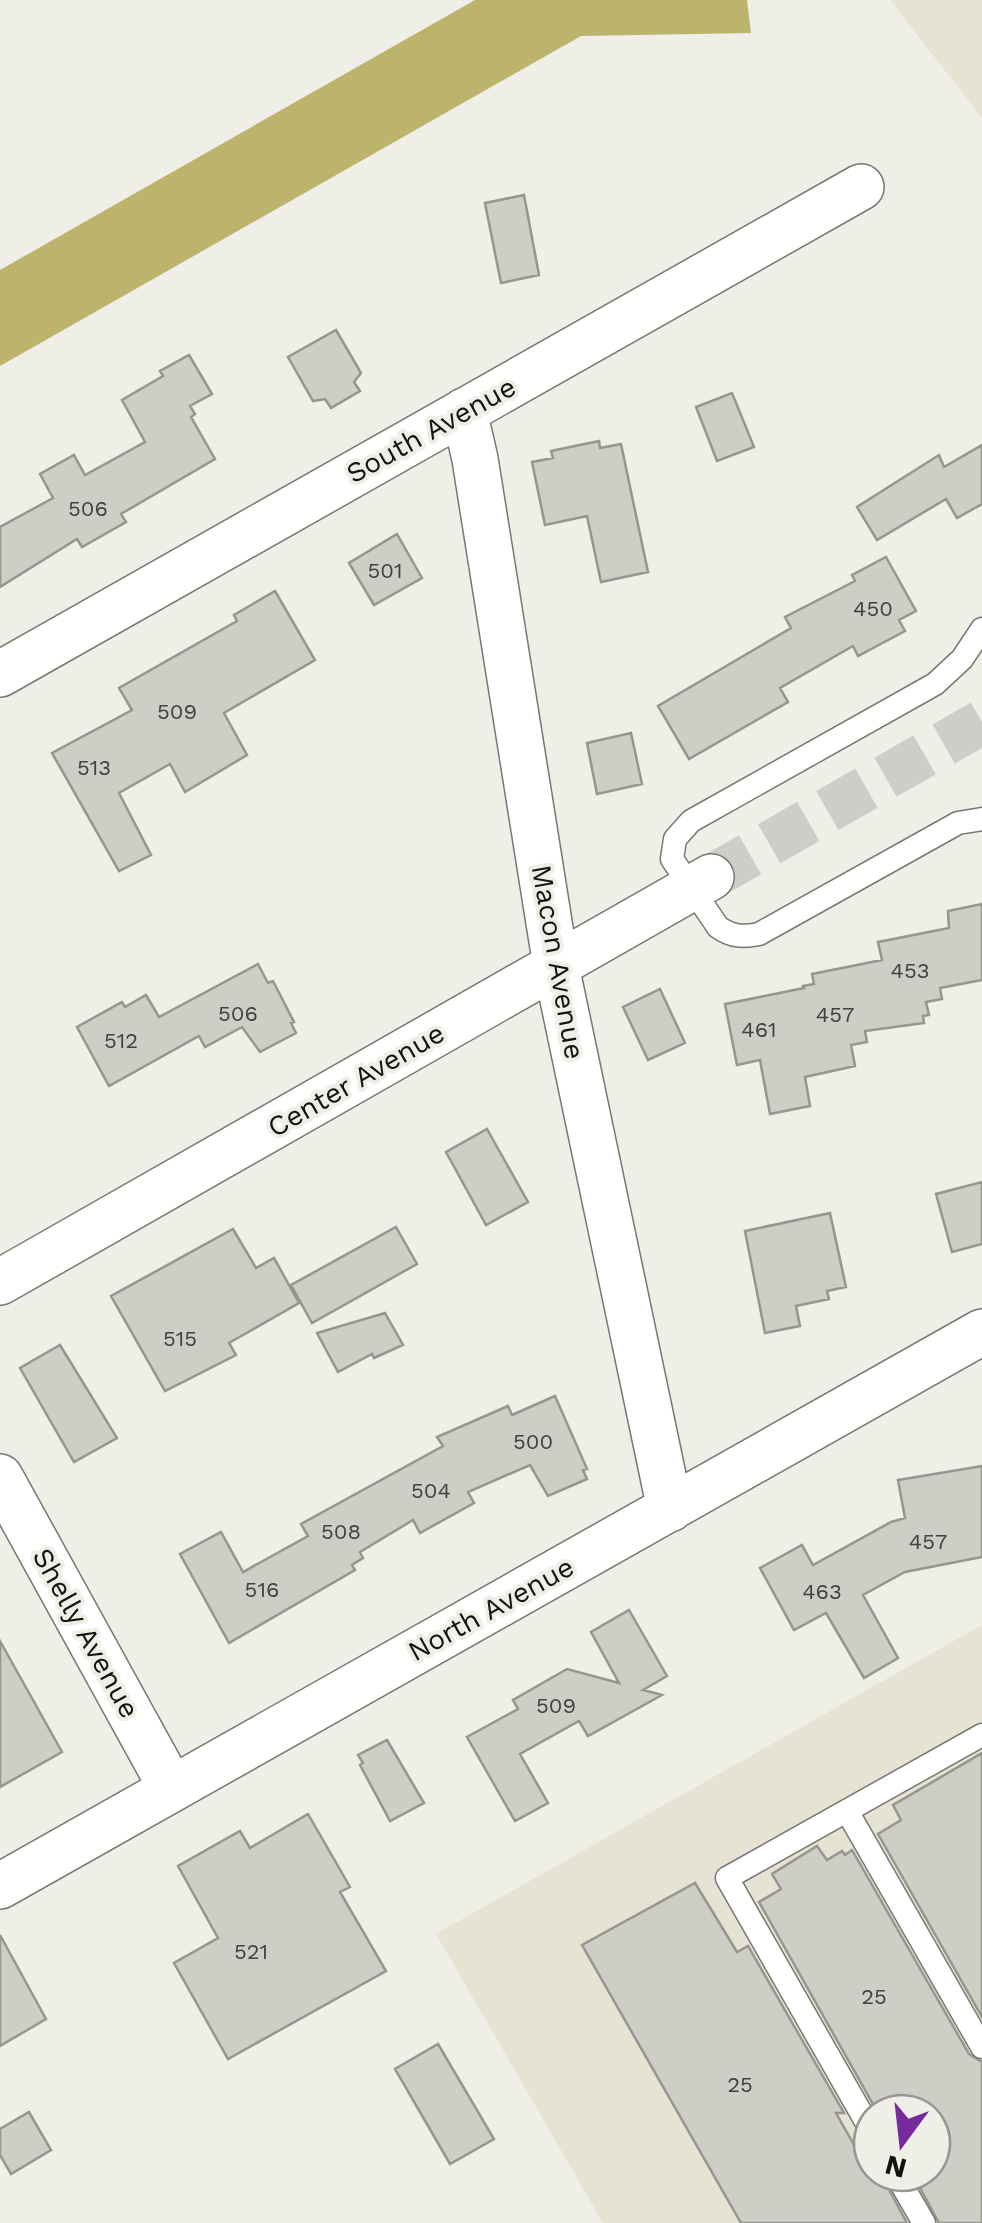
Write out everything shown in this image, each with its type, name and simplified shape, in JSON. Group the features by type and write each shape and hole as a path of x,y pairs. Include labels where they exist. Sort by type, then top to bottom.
{"street":[{"name":"South Avenue","path":"0,674 861,187"},
{"name":"Macon Avenue","path":"464,412 476,459 556,966 670,1509"},
{"name":"Center Avenue","path":"0,1282 701,882"},
{"name":"North Avenue","path":"0,1886 982,1332"},
{"name":"Shelly Avenue","path":"0,1477 172,1788"}],"lane":[{"path":"982,629 951,671 935,684 692,821 675,840 672,859 701,882 718,927 743,937 759,934 958,823 982,819"},
{"path":"852,2097 728,1878 982,1735"},
{"path":"847,1811 982,2047"},
{"path":"907,2193 924,2223"}],"shaded area":[{"path":"475,0 747,0 751,33 581,36 0,366 0,270"},
{"path":"890,0 982,0 982,118"},
{"path":"982,1625 982,2223 603,2223 436,1934"}],"building":[{"path":"524,195 539,275 501,283 485,203"},
{"path":"336,330 361,373 354,382 360,391 331,408 325,399 313,401 288,357"},
{"path":"189,355 212,394 190,406 195,414 191,417 215,459 121,514 126,522 82,547 77,539 0,587 0,527 53,498 40,474 74,455 85,475 145,442 122,400"},
{"path":"732,393 754,447 717,461 696,407"},
{"path":"599,441 600,448 621,444 648,572 601,582 587,516 545,525 532,462 553,458 551,451"},
{"path":"982,445 982,504 957,518 946,499 877,540 857,507 939,455 944,467"},
{"path":"397,534 422,578 374,605 349,563"},
{"path":"886,557 916,611 899,620 905,631 858,656 853,646 780,688 788,702 689,759 658,706 791,628 785,617 855,581 852,575"},
{"path":"275,591 315,660 224,713 247,755 185,792 170,764 119,793 151,855 119,871 52,753 132,710 119,688 237,621 234,615"},
{"path":"631,733 642,784 597,794 587,743"},
{"path":"982,904 982,980 940,988 942,999 926,1002 929,1015 923,1016 924,1023 865,1031 867,1042 851,1045 855,1066 805,1077 810,1106 770,1114 760,1060 737,1065 725,1004 804,988 814,984 812,974 882,960 878,942 949,928 948,911"},
{"path":"258,964 268,983 273,981 296,1033 260,1052 242,1027 205,1047 199,1036 109,1086 77,1027 122,1002 125,1007 146,995 159,1017"},
{"path":"660,989 685,1043 648,1060 623,1007"},
{"path":"487,1129 528,1202 486,1225 446,1152"},
{"path":"982,1182 982,1244 952,1252 936,1194"},
{"path":"830,1213 846,1287 827,1291 829,1299 796,1306 800,1326 765,1333 745,1231"},
{"path":"396,1227 417,1264 312,1323 291,1285"},
{"path":"233,1229 256,1268 274,1258 299,1303 229,1343 236,1355 165,1391 111,1296"},
{"path":"385,1313 403,1345 374,1358 372,1354 338,1372 317,1333"},
{"path":"60,1345 117,1438 74,1462 20,1368"},
{"path":"555,1396 587,1469 583,1470 587,1479 548,1496 530,1465 468,1492 474,1503 420,1533 413,1520 360,1552 363,1558 352,1565 355,1570 229,1643 180,1554 221,1532 243,1572 308,1536 301,1524 443,1446 437,1437 508,1406 512,1415"},
{"path":"982,1466 982,1557 905,1572 863,1595 898,1658 864,1678 826,1613 794,1630 760,1568 802,1545 813,1565 905,1518 898,1480"},
{"path":"629,1610 667,1676 643,1690 662,1695 588,1736 579,1721 520,1754 548,1803 515,1821 467,1737 518,1709 513,1700 567,1669 619,1683 591,1632"},
{"path":"0,1641 62,1752 0,1787"},
{"path":"387,1740 424,1803 390,1821 358,1755"},
{"path":"982,1753 982,2017 878,1834 901,1820 893,1805"},
{"path":"308,1814 350,1887 340,1892 386,1971 228,2059 174,1963 218,1938 178,1866 240,1831 250,1848"},
{"path":"817,1846 827,1860 852,1850 969,2054 982,2062 982,2223 939,2223 923,2193 952,2193 952,2093 867,2093 759,1902 781,1889 772,1874"},
{"path":"695,1883 737,1952 748,1946 844,2113 836,2113 852,2141 852,2193 891,2193 907,2223 741,2223 582,1945"},
{"path":"0,1935 46,2019 0,2046"},
{"path":"438,2044 494,2139 450,2164 395,2069"},
{"path":"29,2112 51,2150 11,2174 0,2155 0,2129"}],"tunnel":[{"path":"711,877 982,722"}]}
